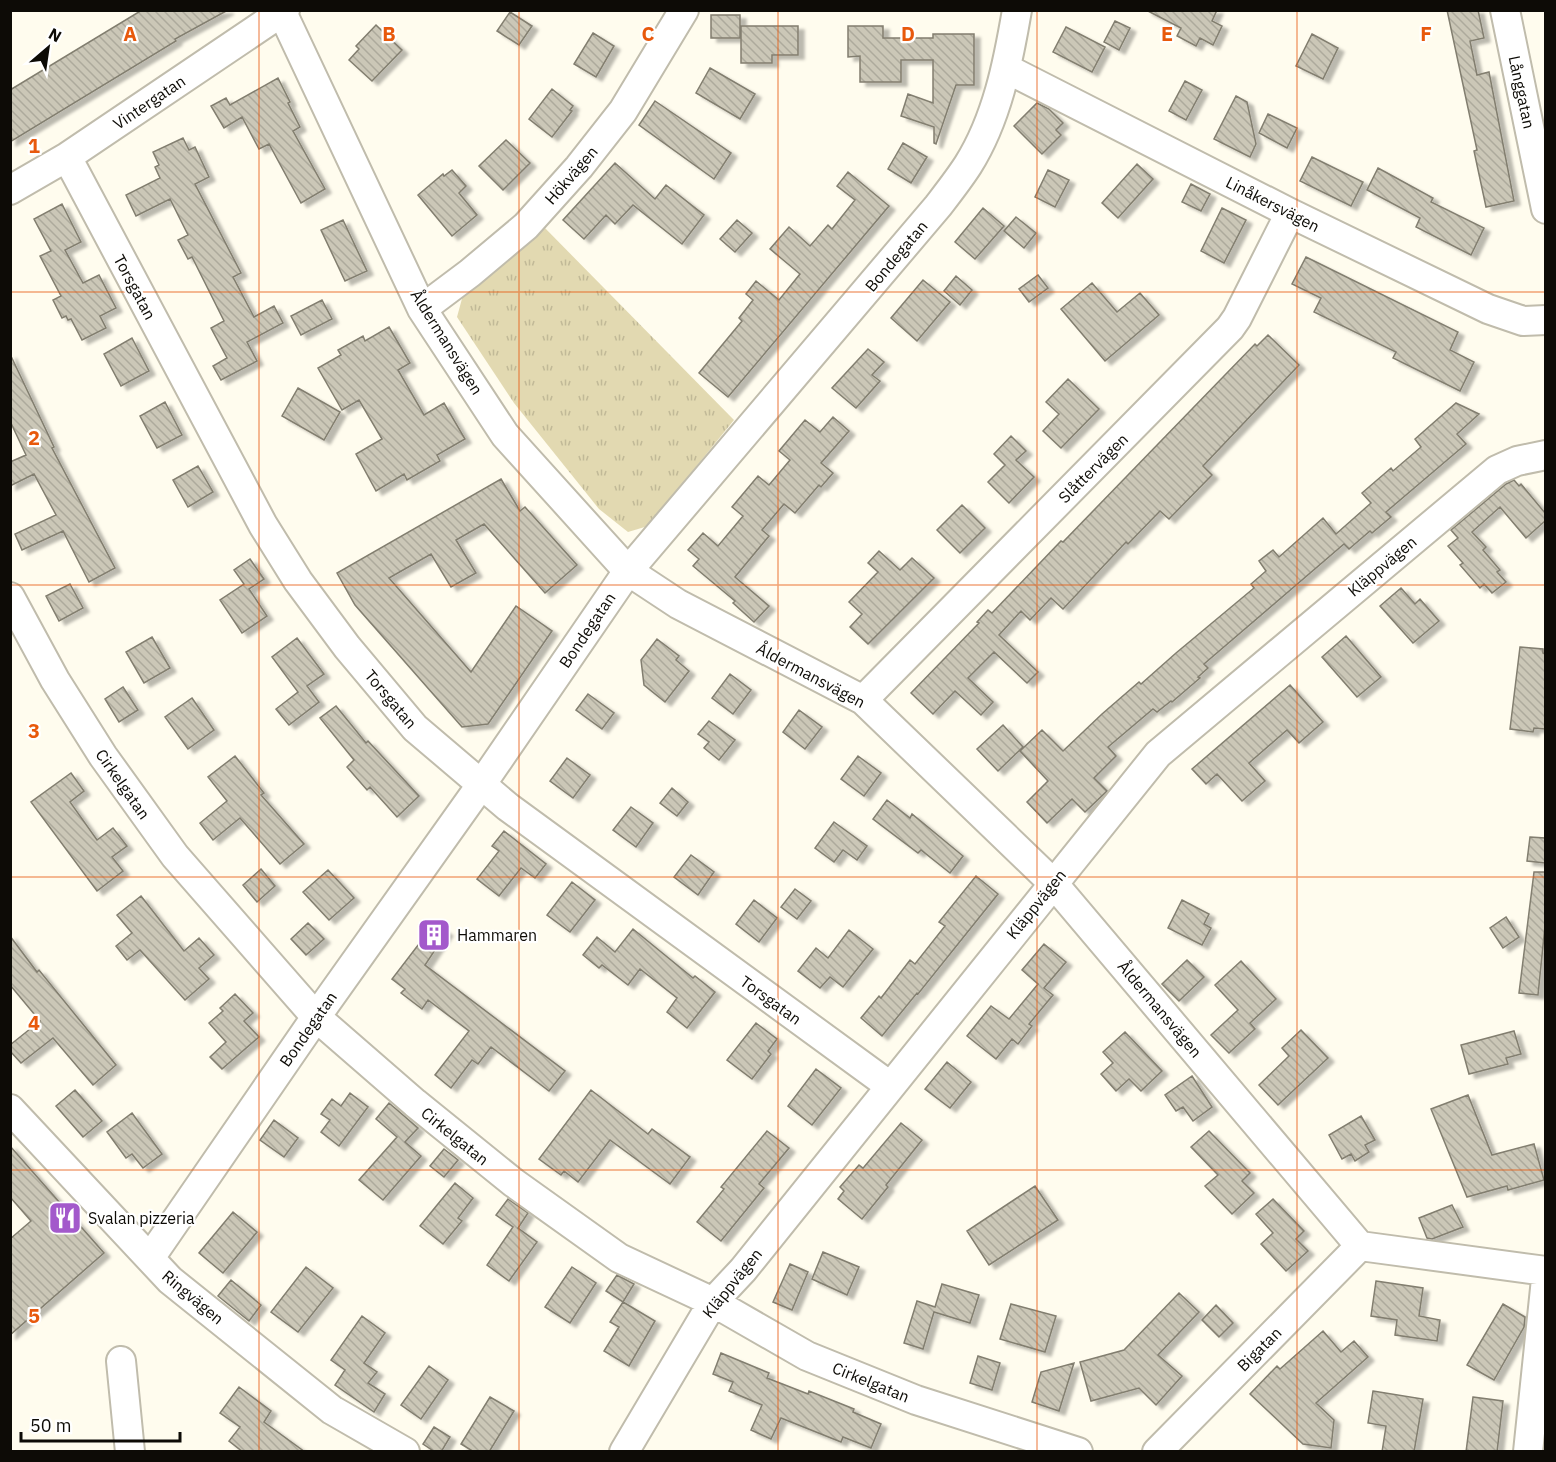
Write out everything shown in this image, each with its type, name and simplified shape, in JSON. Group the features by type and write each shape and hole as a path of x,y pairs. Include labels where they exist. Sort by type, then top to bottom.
{"street":[{"name":"Hökvägen","path":"422,309 470,273 526,226 579,167 623,111 684,10"},
{"name":"Bondegatan","path":"150,1258 628,571 938,207 969,163 992,113 1006,69 1017,10"},
{"name":"Långgatan","path":"1505,10 1545,209"},
{"name":"Åldermansvägen","path":"283,11 422,309 506,435 628,571 678,604 863,700 1053,883 1360,1246"},
{"name":"Vintergatan","path":"10,190 67,157 283,11"},
{"name":"Linåkersvägen","path":"1006,69 1290,213 1488,309 1523,321 1545,320"},
{"name":"Torsgatan","path":"67,157 263,525 298,581 347,647 415,728 507,807 890,1086"},
{"name":"Slåttervägen","path":"863,700 1230,328 1238,318 1290,213"},
{"name":"Kläppvägen","path":"624,1452 713,1302 743,1270 1158,754 1497,470 1517,461 1545,455"},
{"name":"Cirkelgatan","path":"10,597 56,680 103,756 175,856 316,1017 415,1103 514,1183 619,1258 713,1302 807,1356 916,1401 1078,1452"},
{"name":"Ringvägen","path":"10,1109 170,1280 332,1410 405,1452"},
{"path":"1360,1246 1545,1271"},
{"name":"Bigatan","path":"1157,1452 1360,1246"},
{"path":"1528,1452 1545,1279"},
{"path":"122,1361 130,1452"}],"green space":[{"path":"541,224 734,420 648,526 628,532 599,509 514,403 457,317 463,295"}],"building":[{"path":"142,10 228,10 175,39 176,41 10,142 10,90"},
{"path":"1146,10 1217,10 1212,21 1222,26 1213,45 1200,38 1196,46 1177,36 1181,28"},
{"path":"1447,10 1478,10 1484,38 1470,41 1477,75 1489,72 1514,201 1486,207 1474,151 1477,150"},
{"path":"510,12 532,26 519,45 497,31"},
{"path":"711,15 740,15 740,38 711,38"},
{"path":"1115,21 1130,28 1119,50 1104,42"},
{"path":"376,25 402,50 372,81 349,60 359,49 356,46"},
{"path":"741,26 798,26 798,55 772,55 772,63 741,63"},
{"path":"848,26 883,26 883,38 933,38 933,34 974,34 974,85 956,85 936,144 934,143 934,127 901,116 908,94 933,103 933,60 901,60 901,82 860,82 860,56 848,57"},
{"path":"1066,27 1105,47 1092,72 1053,52"},
{"path":"593,33 614,46 596,77 574,64"},
{"path":"1312,34 1338,48 1323,79 1296,66"},
{"path":"710,68 755,94 740,119 696,93"},
{"path":"278,78 300,127 293,131 325,189 301,203 269,144 259,149 242,117 224,128 211,106 226,98 230,105"},
{"path":"1185,81 1202,90 1186,120 1169,111"},
{"path":"552,89 573,106 570,110 572,111 552,137 529,119"},
{"path":"1236,96 1247,102 1256,144 1250,157 1214,139"},
{"path":"655,101 731,153 714,179 639,125"},
{"path":"1037,103 1049,109 1063,123 1056,130 1061,135 1042,154 1014,126"},
{"path":"1268,114 1297,128 1287,148 1259,133"},
{"path":"183,138 189,150 195,147 209,177 195,184 241,273 233,277 254,317 274,306 283,323 247,342 257,361 221,380 213,366 227,358 211,328 224,321 192,257 188,259 178,240 188,235 170,199 136,216 126,195 160,178 155,167 159,165 153,152"},
{"path":"506,140 530,163 503,190 479,166"},
{"path":"903,143 927,157 911,183 888,169"},
{"path":"1312,157 1363,182 1351,206 1300,181"},
{"path":"615,163 655,199 666,185 704,215 682,244 633,205 615,224 606,215 584,239 563,220"},
{"path":"1137,164 1153,179 1118,218 1102,203"},
{"path":"1378,168 1433,198 1431,202 1484,228 1471,255 1416,227 1420,218 1367,190"},
{"path":"452,170 466,186 459,193 477,215 452,236 418,195 443,174 444,176"},
{"path":"1048,170 1069,180 1055,207 1035,197"},
{"path":"848,172 889,206 728,397 699,373 742,321 739,318 753,300 746,294 756,281 779,300 800,274 770,249 789,227 810,246 828,225 832,229 855,200 837,186"},
{"path":"1191,184 1210,194 1201,211 1182,202"},
{"path":"62,204 81,242 65,250 83,283 99,275 116,308 100,316 106,328 82,340 71,319 68,320 66,316 62,318 53,300 61,296 40,256 51,251 34,219"},
{"path":"983,208 1004,226 975,259 955,242"},
{"path":"1222,208 1246,220 1224,263 1201,251"},
{"path":"1016,217 1036,233 1024,248 1004,231"},
{"path":"343,220 367,271 345,281 321,230"},
{"path":"737,220 752,233 735,252 720,239"},
{"path":"1306,257 1458,332 1450,350 1474,362 1460,391 1393,358 1396,352 1314,312 1321,298 1292,284"},
{"path":"1038,275 1048,288 1029,302 1019,289"},
{"path":"956,276 972,290 960,305 944,291"},
{"path":"923,280 950,302 917,341 891,318"},
{"path":"1092,283 1117,312 1140,293 1159,315 1105,361 1061,309"},
{"path":"322,300 332,319 301,335 291,316"},
{"path":"389,327 410,363 398,370 424,415 444,403 465,439 437,455 440,461 407,480 404,474 376,491 356,454 382,439 359,400 342,410 318,368 341,355 338,350 363,336 365,341"},
{"path":"1268,335 1299,365 1203,466 1212,475 1169,519 1160,511 1128,544 1126,542 1063,609 1051,598 1030,620 1021,611 999,635 1038,672 1027,683 994,652 968,678 993,702 981,715 955,691 933,714 911,693 979,623 977,622 988,610 992,613 1255,344 1257,346"},
{"path":"132,338 149,371 121,386 104,354"},
{"path":"868,349 884,362 872,375 880,381 856,408 832,388"},
{"path":"10,354 54,447 52,448 115,568 89,582 63,531 22,550 15,534 56,515 34,474 10,486 10,462 26,455 10,421"},
{"path":"1068,379 1099,409 1061,448 1043,431 1059,414 1046,402"},
{"path":"298,388 340,412 324,440 282,416"},
{"path":"165,402 182,435 157,448 140,416"},
{"path":"1456,403 1479,414 1457,434 1466,444 1386,512 1391,517 1349,549 1344,544 1204,664 1208,668 1198,677 1200,678 1157,712 1153,709 1108,747 1116,756 1094,778 1107,791 1085,812 1072,799 1047,823 1027,802 1048,781 1020,751 1042,730 1063,751 1139,682 1141,684 1254,588 1251,584 1266,571 1259,561 1273,550 1279,557 1323,518 1336,534 1371,503 1362,493 1391,468 1393,471 1421,447 1415,439"},
{"path":"833,417 849,431 821,463 833,473 821,487 819,485 795,513 784,504 762,530 769,536 735,577 769,606 754,622 733,603 735,601 693,566 699,559 688,550 703,533 718,546 743,516 732,507 758,476 769,485 790,460 779,451 805,420 820,432"},
{"path":"1011,436 1026,451 1016,460 1034,477 1009,503 988,482 1005,465 994,454"},
{"path":"198,466 213,492 188,507 173,480"},
{"path":"501,479 520,511 525,507 577,565 545,593 484,524 456,540 476,573 451,587 431,554 389,578 471,672 516,606 552,631 488,724 462,727 355,605 337,573"},
{"path":"1514,480 1519,486 1521,484 1545,513 1545,521 1526,538 1500,507 1472,532 1486,547 1483,550 1500,570 1497,572 1506,582 1492,593 1484,584 1480,588 1460,565 1463,563 1448,546 1458,538 1451,530 1506,484"},
{"path":"962,505 985,528 960,553 937,530"},
{"path":"879,551 900,570 912,558 934,578 868,644 850,627 862,614 849,602 878,572 868,563"},
{"path":"250,559 264,579 249,589 267,616 242,633 220,600 244,584 234,570"},
{"path":"70,584 83,608 59,621 46,596"},
{"path":"1401,588 1415,604 1420,599 1439,621 1413,643 1380,606"},
{"path":"1346,636 1381,677 1357,697 1322,657"},
{"path":"152,637 170,668 144,683 126,652"},
{"path":"297,638 324,674 307,686 319,702 289,725 276,709 298,692 272,657"},
{"path":"657,639 679,656 676,660 689,671 665,702 644,685 641,660"},
{"path":"1520,647 1543,649 1545,654 1545,729 1534,728 1533,732 1510,729"},
{"path":"730,674 751,690 733,714 712,698"},
{"path":"1290,685 1323,722 1299,743 1287,730 1249,763 1265,781 1242,801 1217,774 1206,784 1192,769"},
{"path":"123,687 138,710 119,722 105,699"},
{"path":"588,694 614,713 602,729 576,710"},
{"path":"192,698 214,730 188,749 165,717"},
{"path":"336,706 366,743 368,741 419,796 397,817 370,787 367,790 347,767 354,760 320,718"},
{"path":"799,710 822,727 805,749 783,732"},
{"path":"709,721 735,740 719,760 704,748 709,742 698,734"},
{"path":"1003,725 1023,747 998,771 977,749"},
{"path":"235,756 264,793 261,795 304,844 280,864 240,818 213,840 200,823 227,801 208,777"},
{"path":"858,756 881,773 864,796 841,779"},
{"path":"567,758 590,775 573,798 550,781"},
{"path":"71,773 84,791 70,802 97,840 113,828 127,846 112,857 123,871 97,891 31,802"},
{"path":"672,788 688,802 677,816 660,803"},
{"path":"887,800 910,818 912,814 963,856 950,873 921,850 918,853 873,819"},
{"path":"631,807 653,823 636,847 613,830"},
{"path":"834,822 867,846 857,860 843,850 834,862 815,848"},
{"path":"504,831 546,864 535,878 521,868 499,896 477,879 499,851 492,846"},
{"path":"1530,837 1545,838 1545,863 1527,861"},
{"path":"691,855 714,872 698,895 674,877"},
{"path":"261,869 275,886 257,902 243,885"},
{"path":"328,870 354,898 329,920 303,892"},
{"path":"1534,872 1545,872 1545,926 1538,995 1519,993"},
{"path":"976,876 998,894 882,1036 861,1018 879,996 881,998 910,960 915,964 945,926 939,922"},
{"path":"572,882 595,900 570,932 547,915"},
{"path":"795,889 811,901 797,919 781,907"},
{"path":"141,896 184,951 199,938 214,955 199,968 209,979 185,1000 140,950 127,960 116,946 132,933 117,915"},
{"path":"754,900 777,918 759,942 736,924"},
{"path":"1182,900 1209,914 1204,924 1211,928 1202,945 1168,928"},
{"path":"1506,917 1519,937 1503,948 1490,928"},
{"path":"431,922 447,932 425,965 565,1071 549,1091 491,1047 478,1064 472,1060 451,1088 435,1075 469,1031 428,1000 422,1009 401,993 405,989 392,979 422,940 420,938"},
{"path":"308,923 324,939 306,955 291,939"},
{"path":"633,929 693,978 695,976 715,992 687,1028 667,1012 677,998 640,969 628,985 602,965 599,968 583,955 597,937 615,952"},
{"path":"849,930 873,949 843,987 830,977 820,988 798,971 816,948 828,958"},
{"path":"10,936 37,972 39,970 116,1065 93,1085 53,1038 21,1063 10,1051 10,1045 40,1021 10,985"},
{"path":"1044,944 1066,962 1044,988 1053,995 1029,1024 1032,1026 1018,1044 1012,1039 996,1059 967,1036 991,1006 1009,1019 1038,984 1022,970"},
{"path":"1187,960 1204,977 1179,1001 1162,984"},
{"path":"1241,961 1276,999 1250,1023 1255,1029 1229,1053 1211,1035 1238,1010 1215,985"},
{"path":"235,994 253,1013 244,1021 259,1037 222,1069 210,1057 226,1042 209,1023 223,1011 220,1008"},
{"path":"756,1023 777,1039 768,1051 771,1054 752,1079 727,1060"},
{"path":"1301,1030 1328,1058 1278,1105 1259,1085 1289,1056 1282,1048"},
{"path":"1514,1031 1521,1054 1506,1058 1508,1064 1469,1074 1461,1045"},
{"path":"1125,1032 1162,1071 1141,1091 1129,1079 1116,1091 1101,1074 1113,1063 1103,1052"},
{"path":"947,1062 971,1082 950,1108 925,1089"},
{"path":"816,1069 841,1088 812,1125 788,1106"},
{"path":"1192,1076 1212,1107 1193,1121 1183,1107 1176,1111 1165,1095"},
{"path":"75,1090 102,1121 83,1137 56,1106"},
{"path":"591,1090 648,1134 652,1129 690,1157 670,1184 610,1140 578,1182 564,1171 561,1175 539,1159"},
{"path":"350,1093 368,1107 339,1146 321,1132 330,1120 321,1114 332,1099 341,1106"},
{"path":"1468,1095 1492,1155 1534,1144 1544,1180 1508,1190 1507,1186 1467,1197 1431,1109"},
{"path":"389,1103 418,1128 405,1142 421,1156 383,1200 359,1180 397,1137 376,1119"},
{"path":"132,1113 162,1154 143,1168 132,1154 126,1158 107,1132"},
{"path":"1361,1116 1375,1140 1365,1145 1369,1152 1355,1161 1351,1154 1342,1159 1329,1135"},
{"path":"274,1120 298,1138 284,1157 260,1140"},
{"path":"901,1123 922,1140 862,1219 838,1199 844,1191 840,1187 859,1165 864,1167"},
{"path":"767,1131 789,1148 759,1184 764,1188 721,1241 697,1222 724,1189 721,1187"},
{"path":"1209,1131 1250,1173 1242,1181 1254,1193 1232,1214 1205,1186 1218,1175 1191,1147"},
{"path":"10,1146 104,1253 10,1335 10,1239 31,1221 10,1197"},
{"path":"444,1149 458,1160 444,1177 430,1166"},
{"path":"455,1183 473,1198 458,1218 462,1221 443,1244 420,1226"},
{"path":"1035,1186 1058,1220 989,1265 967,1231"},
{"path":"508,1199 528,1213 518,1228 537,1242 509,1281 487,1265 513,1227 496,1215"},
{"path":"1273,1199 1304,1231 1296,1239 1308,1251 1286,1271 1261,1244 1273,1233 1256,1214"},
{"path":"1452,1205 1463,1227 1432,1239 1427,1238 1419,1218"},
{"path":"233,1212 257,1232 223,1273 199,1253"},
{"path":"823,1252 859,1267 847,1295 812,1279"},
{"path":"790,1264 808,1272 792,1310 773,1302"},
{"path":"306,1267 333,1288 298,1332 271,1312"},
{"path":"572,1267 596,1283 570,1323 545,1307"},
{"path":"617,1275 634,1284 623,1302 606,1291"},
{"path":"231,1280 261,1305 249,1321 218,1296"},
{"path":"1376,1281 1423,1288 1419,1316 1440,1320 1437,1341 1395,1335 1397,1320 1371,1316"},
{"path":"942,1284 979,1295 970,1323 934,1312 923,1349 904,1343 917,1301 935,1307"},
{"path":"1179,1293 1199,1312 1158,1355 1182,1376 1156,1405 1139,1388 1091,1401 1080,1362 1124,1350"},
{"path":"623,1302 655,1321 629,1366 604,1351 619,1327 610,1322"},
{"path":"1011,1304 1056,1316 1045,1352 1000,1339"},
{"path":"1503,1304 1525,1317 1524,1327 1494,1380 1467,1365"},
{"path":"1216,1305 1233,1323 1219,1337 1202,1320"},
{"path":"362,1316 385,1333 364,1363 377,1372 368,1383 385,1394 374,1412 335,1385 345,1370 331,1360"},
{"path":"1323,1331 1341,1352 1354,1341 1368,1357 1316,1403 1334,1420 1331,1448 1303,1444 1250,1394 1277,1366 1280,1369"},
{"path":"721,1353 769,1373 767,1378 808,1394 809,1391 854,1409 853,1412 881,1424 871,1448 843,1437 841,1442 781,1418 771,1439 751,1430 762,1405 729,1391 733,1382 713,1374"},
{"path":"978,1356 1000,1363 992,1390 970,1383"},
{"path":"1074,1363 1059,1411 1032,1402 1041,1372"},
{"path":"429,1366 448,1380 421,1419 401,1405"},
{"path":"239,1387 271,1411 264,1422 305,1452 243,1452 229,1441 240,1427 220,1413"},
{"path":"1373,1391 1423,1399 1414,1452 1382,1452 1386,1426 1368,1423"},
{"path":"490,1397 514,1411 489,1452 474,1452 461,1444"},
{"path":"1473,1397 1503,1401 1497,1452 1466,1452"},
{"path":"434,1427 450,1437 441,1452 435,1452 423,1444"}],"place":[{"name":"Hammaren","path":"434,935"},
{"name":"Svalan pizzeria","path":"65,1218"}]}
